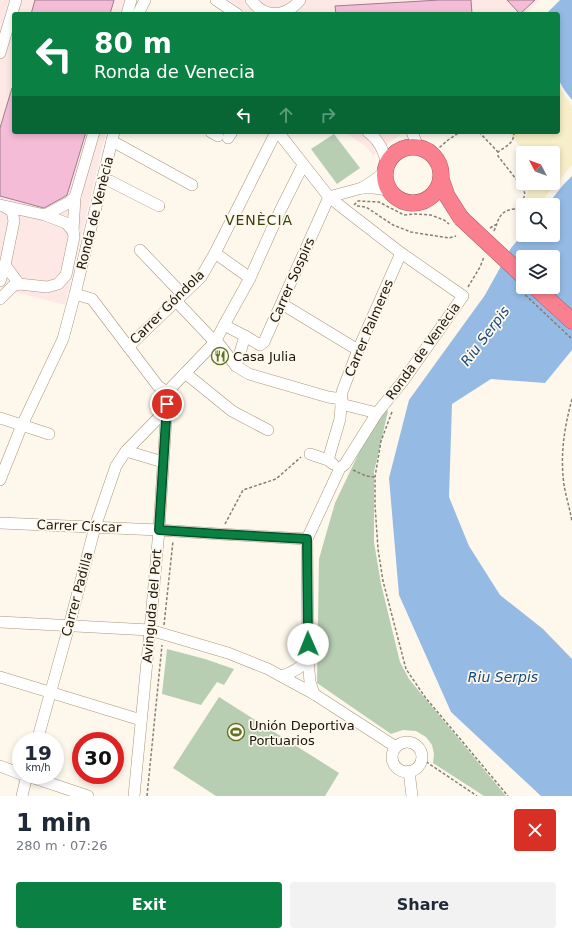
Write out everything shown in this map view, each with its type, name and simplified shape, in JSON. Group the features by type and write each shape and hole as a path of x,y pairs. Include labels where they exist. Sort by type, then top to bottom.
{"highway":[{"path":"409,147 425,151 437,160 440,166 441,179 438,188 432,196 418,203 407,203 396,198 388,190 385,181 386,168 392,156 400,150 409,147"},
{"path":"441,179 458,223"},
{"path":"424,201 436,205 516,270"},
{"path":"542,294 572,322"}],"street":[{"path":"12,12 16,0"},
{"path":"128,12 131,0"},
{"path":"139,12 144,0"},
{"path":"216,0 234,12"},
{"path":"251,0 255,5 266,12"},
{"path":"283,12 297,7"},
{"path":"0,53 12,13"},
{"path":"0,299 13,286 19,284 47,287 58,284 66,275 74,237 75,197 93,134"},
{"name":"Carrer Góndola","path":"128,347 201,277 215,253 276,134"},
{"name":"Ronda de Venècia","path":"279,134 329,197 401,253 463,296 377,414 342,466 307,539"},
{"path":"362,188 373,181 386,168 382,149 375,137 371,134"},
{"path":"413,134 425,151"},
{"path":"113,136 192,185"},
{"name":"Ronda de Venècia","path":"0,480 22,425 63,339 113,136"},
{"path":"75,294 92,299 158,386 167,392 215,341 250,278 280,211 303,165"},
{"path":"103,180 110,181 159,206"},
{"path":"329,197 362,188 388,190"},
{"path":"14,225 23,217 42,215 68,203 75,197"},
{"name":"Carrer Sospirs","path":"245,336 260,344 264,342 329,197"},
{"path":"1,205 42,215 66,223 73,231"},
{"path":"0,281 14,225 12,211 1,205"},
{"path":"140,250 236,366 249,374 328,397 377,414"},
{"path":"215,253 250,278"},
{"name":"Carrer Palmeres","path":"328,460 340,419 342,392 358,350 401,253"},
{"path":"5,265 19,284"},
{"path":"282,304 358,350"},
{"path":"224,325 245,336 236,366"},
{"path":"185,373 232,411 268,430"},
{"name":"Avinguda del Port","path":"134,796 159,530 167,392"},
{"name":"Carrer Padilla","path":"39,732 69,626 95,527 116,466 126,451 167,409"},
{"path":"0,418 49,434"},
{"path":"126,451 163,462"},
{"path":"310,454 342,466"},
{"name":"Carrer Císcar","path":"0,524 159,530 307,539"},
{"path":"307,539 308,659 310,682 314,694"},
{"path":"0,622 150,630 228,653 268,669 314,694 396,747"},
{"path":"281,676 289,674 297,669 308,659"},
{"path":"0,677 141,720"},
{"path":"404,742 409,742 417,746 422,754 422,759 417,767 409,771 402,771 396,767 392,757 396,747 404,742"},
{"path":"0,766 12,770"},
{"path":"409,771 412,796"},
{"path":"22,796 24,784"},
{"path":"52,784 88,796"}],"path":[{"path":"425,151 457,134"},
{"path":"481,134 498,152 498,156 523,188 525,194 524,198"},
{"path":"498,152 511,143 514,134"},
{"path":"348,213 358,201 379,202 404,215 431,215 458,223"},
{"path":"348,213 356,206 366,207 393,225 412,232 449,238 456,236"},
{"path":"488,229 497,224"},
{"path":"572,399 562,449 564,485 572,522"},
{"path":"393,408 382,441 375,477 375,505 378,549 383,581 406,670 425,697 508,796"},
{"path":"219,534 243,490 276,479 304,455 310,454"},
{"path":"342,466 366,476 375,477"},
{"path":"148,796 174,531"},
{"path":"422,759 477,796"}],"shaded area":[{"path":"0,0 136,0 133,12 12,12 12,134 106,134 65,305 0,287"},
{"path":"229,0 540,0 527,12 244,12"},
{"path":"346,134 401,134 373,155 365,146"}],"green space":[{"path":"334,134 360,168 337,184 311,149"},
{"path":"385,409 388,411 374,472 374,542 381,584 400,662 409,679 506,796 484,796 433,763 434,754 432,745 426,737 416,731 403,730 391,734 317,683 319,559 335,503 365,440"},
{"path":"167,649 205,659 234,669 224,685 217,682 201,705 162,694"},
{"name":"Unión Deportiva Portuarios","path":"219,697 339,773 325,796 216,796 173,768"}],"sand":[{"path":"560,88 572,106 572,165 560,179 560,146 520,146 511,134 560,134"},
{"path":"529,190 551,190 544,198 526,198"}],"water":[{"path":"560,0 572,0 572,100 560,82 560,12 548,12"},
{"name":"Riu Serpis","path":"572,176 572,350 545,383 491,379 452,404 449,497 469,546 500,595 543,629 572,659 572,796 541,796 451,712 399,595 389,478 409,400 485,295 511,248 516,242 560,242 560,198 553,198"}],"building":[{"path":"35,0 114,0 111,12 32,12"},
{"path":"440,0 471,0 472,12 336,12 335,6"},
{"path":"507,0 535,0 522,12 518,12"},
{"path":"12,88 12,134 85,134 67,195 44,208 0,196 0,128"}],"place":[{"name":"Casa Julia","path":"220,356"},
{"name":"Unión Deportiva Portuarios","path":"236,732"}],"district":[{"name":"VENÈCIA","path":"259,220"}],"route":[{"path":"167,404 159,530 307,539 308,644"}]}
